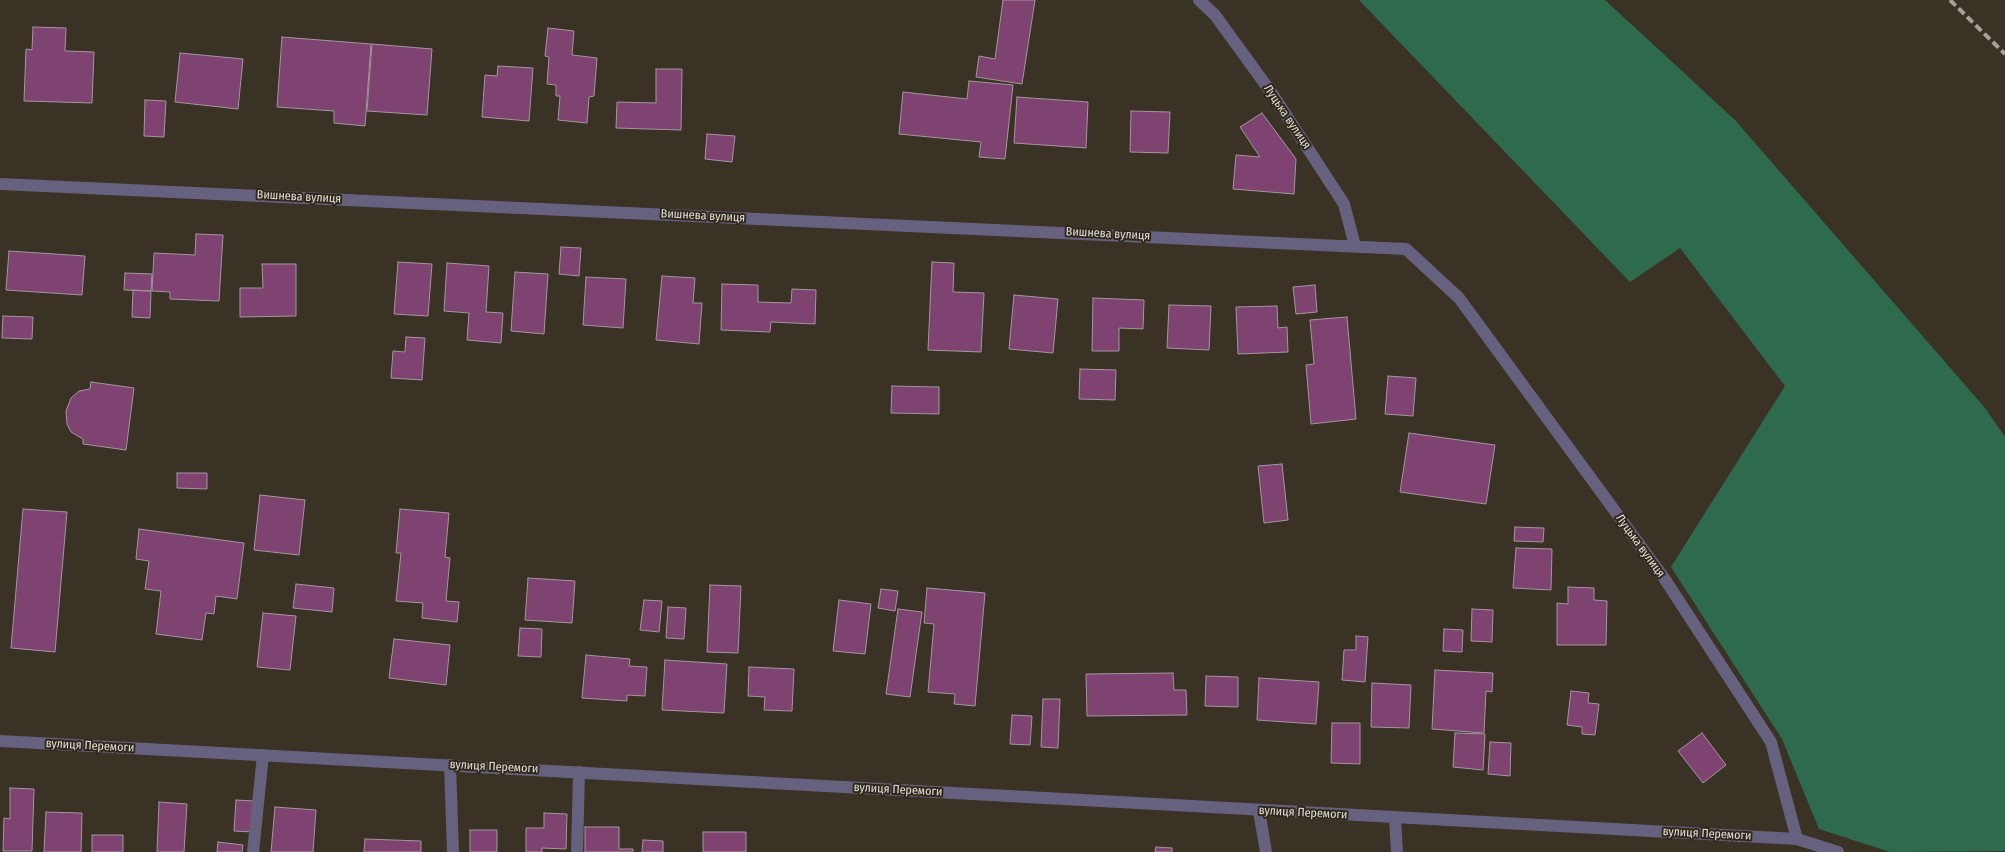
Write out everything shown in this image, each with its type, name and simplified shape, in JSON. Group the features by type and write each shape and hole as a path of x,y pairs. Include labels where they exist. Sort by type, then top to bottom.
{"street":[{"name":"Луцька вулиця","path":"1199,0 1215,15 1274,94 1334,188 1344,204 1355,246"},
{"name":"Вишнева вулиця","path":"0,184 1355,246 1406,250"},
{"name":"Луцька вулиця","path":"1406,250 1458,298 1664,578 1771,742 1797,839"},
{"name":"вулиця Перемоги","path":"0,740 1259,811 1797,839"},
{"path":"253,852 263,755"},
{"path":"450,765 453,852"},
{"path":"577,852 579,772"},
{"path":"1259,811 1266,852"},
{"path":"1395,818 1397,852"},
{"path":"1797,839 1838,852"}],"green space":[{"path":"1359,0 1605,0 1735,120 1985,408 2005,437 2005,851 1890,852 1819,829 1782,739 1671,567 1785,386 1680,248 1630,282"}],"building":[{"path":"1003,0 1035,0 1022,84 976,77 979,56 995,59"},
{"path":"33,27 66,28 65,51 94,52 92,103 24,101 26,49 32,50"},
{"path":"548,28 574,31 572,55 597,58 594,96 589,97 587,123 558,120 560,96 556,96 556,85 547,84 549,57 545,56"},
{"path":"282,37 371,44 365,126 334,123 334,111 277,107"},
{"path":"372,44 432,49 427,115 367,111"},
{"path":"180,53 243,59 238,109 175,102"},
{"path":"498,66 533,68 529,121 482,117 485,75 497,76"},
{"path":"656,69 682,69 681,130 616,128 617,102 656,103"},
{"path":"969,81 1013,85 1005,159 979,157 981,142 899,134 903,92 967,99"},
{"path":"1017,97 1088,102 1086,148 1014,143"},
{"path":"145,100 166,101 164,137 144,136"},
{"path":"1131,111 1170,112 1168,153 1130,152"},
{"path":"1262,113 1296,159 1294,194 1233,189 1236,155 1260,157 1240,127"},
{"path":"707,134 735,136 732,162 705,159"},
{"path":"196,234 223,235 219,301 170,299 170,292 152,291 154,253 195,255"},
{"path":"561,247 581,248 579,276 559,274"},
{"path":"9,251 85,256 82,295 6,290"},
{"path":"398,262 432,264 428,316 394,314"},
{"path":"932,262 954,263 953,292 984,293 981,352 928,350"},
{"path":"447,263 489,266 486,312 503,313 501,343 467,340 469,313 444,311"},
{"path":"262,264 296,264 296,316 240,317 240,288 263,288"},
{"path":"515,272 548,274 544,334 511,331"},
{"path":"125,273 152,274 151,291 124,290"},
{"path":"662,276 695,278 693,303 702,303 699,344 656,340"},
{"path":"586,277 626,279 623,328 583,325"},
{"path":"722,284 758,285 758,302 791,303 792,289 816,290 815,324 771,322 770,332 721,330"},
{"path":"1315,285 1317,312 1296,314 1293,287"},
{"path":"133,290 151,291 150,318 132,317"},
{"path":"1014,295 1058,299 1053,353 1009,349"},
{"path":"1093,298 1144,300 1143,329 1119,328 1119,351 1092,351"},
{"path":"1169,305 1211,306 1209,350 1167,348"},
{"path":"1277,306 1278,328 1287,327 1288,352 1238,354 1236,307"},
{"path":"3,316 33,317 32,339 2,338"},
{"path":"1347,317 1356,419 1311,424 1306,365 1314,364 1310,320"},
{"path":"406,337 425,338 422,380 391,378 393,351 405,352"},
{"path":"1080,369 1116,370 1115,400 1079,399"},
{"path":"1388,376 1416,378 1413,416 1385,414"},
{"path":"91,382 134,388 126,450 83,444 83,439 71,432 67,424 66,411 71,398 79,391 90,389"},
{"path":"892,386 939,387 939,414 891,413"},
{"path":"1409,433 1495,445 1486,504 1400,492"},
{"path":"1282,464 1288,520 1264,523 1258,466"},
{"path":"177,473 207,473 207,489 177,488"},
{"path":"260,495 305,500 299,555 254,550"},
{"path":"23,509 67,512 55,652 11,648"},
{"path":"400,509 449,513 445,557 450,558 446,601 459,602 457,622 422,618 423,603 396,601 401,553 396,553"},
{"path":"1515,527 1544,528 1543,542 1514,541"},
{"path":"139,529 244,543 237,599 216,596 214,614 206,613 202,640 156,634 161,591 145,589 149,561 136,559"},
{"path":"1516,548 1552,549 1551,590 1513,588"},
{"path":"528,578 575,581 572,623 525,620"},
{"path":"296,584 334,588 332,612 293,608"},
{"path":"710,585 741,586 738,653 707,652"},
{"path":"1568,587 1594,588 1594,600 1607,601 1606,645 1557,645 1557,603 1568,604"},
{"path":"927,588 985,593 975,706 954,704 955,694 928,692 934,624 924,623"},
{"path":"881,589 898,591 895,611 878,608"},
{"path":"644,600 662,601 659,632 640,630"},
{"path":"839,600 871,604 865,654 833,651"},
{"path":"668,607 686,608 684,639 666,638"},
{"path":"898,609 922,612 910,697 886,694"},
{"path":"1472,609 1493,610 1492,642 1471,641"},
{"path":"263,613 296,616 290,670 257,667"},
{"path":"520,628 542,629 541,657 518,656"},
{"path":"1444,629 1463,630 1462,652 1443,651"},
{"path":"1356,636 1368,637 1365,682 1342,680 1344,650 1356,650"},
{"path":"394,639 450,645 446,685 389,678"},
{"path":"586,655 630,659 629,666 647,667 645,696 627,695 627,701 582,698"},
{"path":"665,660 727,664 724,713 662,710"},
{"path":"749,667 794,669 792,711 764,710 765,697 748,696"},
{"path":"1435,670 1493,673 1492,692 1486,691 1484,733 1432,729"},
{"path":"1173,673 1174,690 1186,690 1187,715 1087,716 1086,674"},
{"path":"1206,676 1238,677 1238,707 1205,706"},
{"path":"1259,678 1319,682 1316,724 1257,720"},
{"path":"1372,683 1411,685 1409,728 1371,727"},
{"path":"1571,691 1589,693 1588,703 1599,704 1595,735 1582,734 1582,727 1567,725"},
{"path":"1043,699 1060,699 1058,748 1041,747"},
{"path":"1012,715 1032,716 1030,745 1010,744"},
{"path":"1332,723 1360,723 1360,764 1331,763"},
{"path":"1455,733 1485,734 1483,770 1453,767"},
{"path":"1702,733 1726,765 1703,783 1678,751"},
{"path":"1490,742 1511,743 1510,776 1488,774"},
{"path":"10,788 34,789 32,851 3,851 4,818 10,819"},
{"path":"236,800 254,801 253,832 234,831"},
{"path":"159,802 187,804 184,852 157,852"},
{"path":"275,807 316,810 313,852 271,852"},
{"path":"46,812 82,813 81,852 44,852"},
{"path":"544,813 567,814 566,849 542,848 542,852 526,852 526,828 544,828"},
{"path":"585,827 619,827 619,849 633,849 633,852 585,852"},
{"path":"470,830 497,830 497,852 470,852"},
{"path":"703,832 746,832 746,852 703,852"},
{"path":"92,835 123,835 123,852 92,852"},
{"path":"365,839 421,841 421,852 364,852"},
{"path":"643,840 663,841 663,852 642,852"},
{"path":"218,842 243,845 242,852 217,852"},
{"path":"1156,847 1172,848 1172,852 1155,852"}],"railway":[{"path":"1950,0 2005,54"}]}
